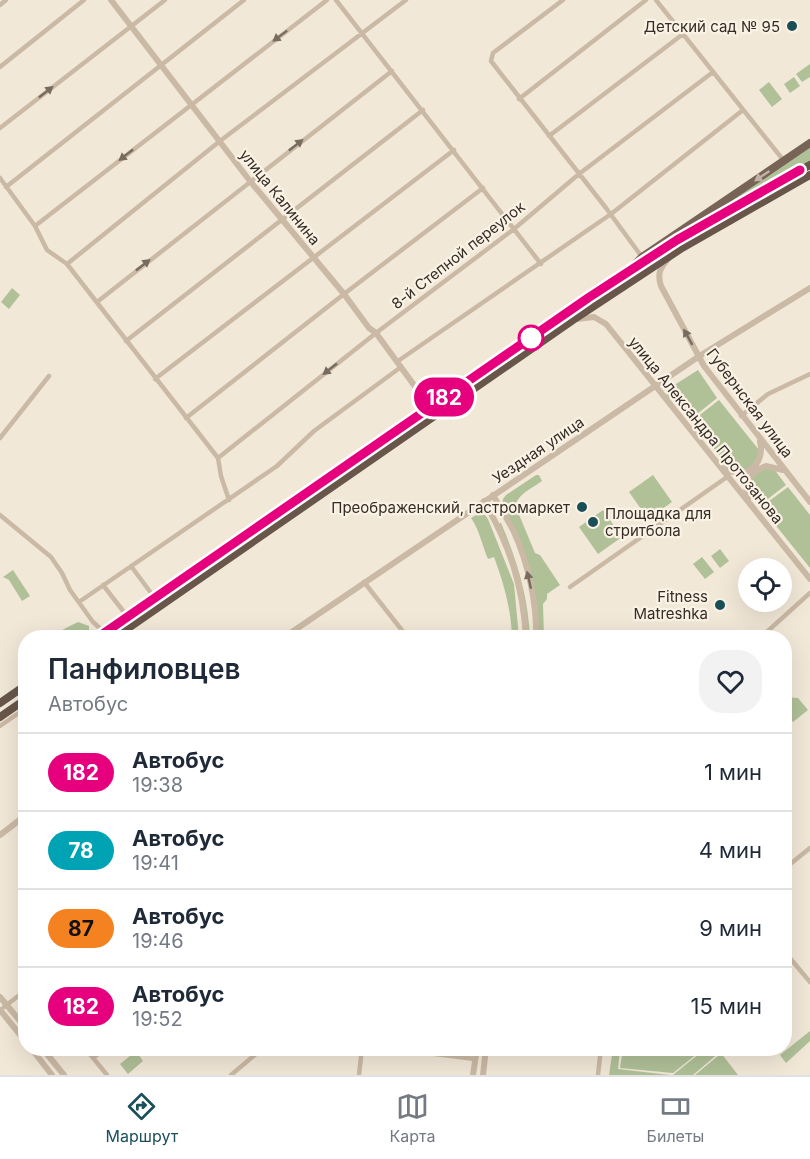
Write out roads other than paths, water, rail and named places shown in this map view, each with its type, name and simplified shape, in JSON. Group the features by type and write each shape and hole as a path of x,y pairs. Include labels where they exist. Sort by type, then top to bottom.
{"highway":[{"path":"107,630 677,240 810,165"},
{"path":"126,630 573,320 674,253 810,177"},
{"path":"0,703 18,691"},
{"path":"0,717 18,705"}],"main road":[{"path":"623,276 642,257 810,143"}],"street":[{"path":"0,5 6,0"},
{"path":"0,68 84,0"},
{"name":"улица Калинина","path":"111,0 250,181 344,294 369,328 376,333 430,407"},
{"path":"0,128 165,0"},
{"path":"6,188 244,0"},
{"path":"35,226 327,0"},
{"path":"336,0 541,264"},
{"path":"67,264 220,141 406,0"},
{"path":"564,0 493,53 491,61 642,257"},
{"path":"519,99 646,0"},
{"path":"656,0 783,161"},
{"path":"549,136 683,34"},
{"path":"97,302 392,71"},
{"name":"8-й Степной переулок","path":"218,458 376,333 514,229 579,174 713,72"},
{"path":"126,341 423,110"},
{"path":"80,602 277,466 314,431 399,364 610,214 743,110"},
{"path":"155,379 454,150"},
{"path":"0,178 35,226 47,250 67,264 218,458 220,476 229,500"},
{"path":"186,418 483,188"},
{"name":"Губернская улица","path":"674,253 659,270 658,277 698,357 741,416 810,502"},
{"name":"Уездная улица","path":"295,630 698,357 810,288"},
{"name":"улица Александра Протозанова","path":"573,320 587,316 606,324 810,579"},
{"path":"741,416 768,394 810,374"},
{"path":"0,438 49,376"},
{"path":"718,466 734,473 751,470 761,457 760,438"},
{"path":"749,504 746,486 753,473 766,466 779,468 786,472"},
{"path":"570,587 727,477"},
{"path":"493,495 514,533 525,566 535,609 536,630"},
{"path":"484,501 512,557 522,596 525,630"},
{"path":"0,515 51,557 97,630"},
{"path":"131,566 154,597"},
{"path":"364,582 402,630"},
{"path":"103,585 127,616"},
{"path":"768,630 810,594"},
{"path":"0,726 18,714"},
{"path":"0,835 18,821"},
{"path":"792,862 810,848"},
{"path":"792,961 810,982"},
{"path":"18,996 0,1011 18,1032"},
{"path":"0,997 18,1018"},
{"path":"37,1056 52,1075"},
{"path":"49,1056 64,1075"},
{"path":"95,1056 93,1058 106,1075"},
{"path":"231,1075 254,1056"},
{"path":"359,1075 361,1056"},
{"path":"451,1056 475,1059"},
{"path":"473,1075 476,1056"},
{"path":"483,1075 485,1056"},
{"path":"598,1075 600,1056"}],"place":[{"name":"Детский сад № 95","path":"792,26"},
{"name":"Преображенский, гастромаркет","path":"582,507"},
{"name":"Площадка для стритбола","path":"593,522"},
{"name":"Fitness Matreshka","path":"720,605"}]}
